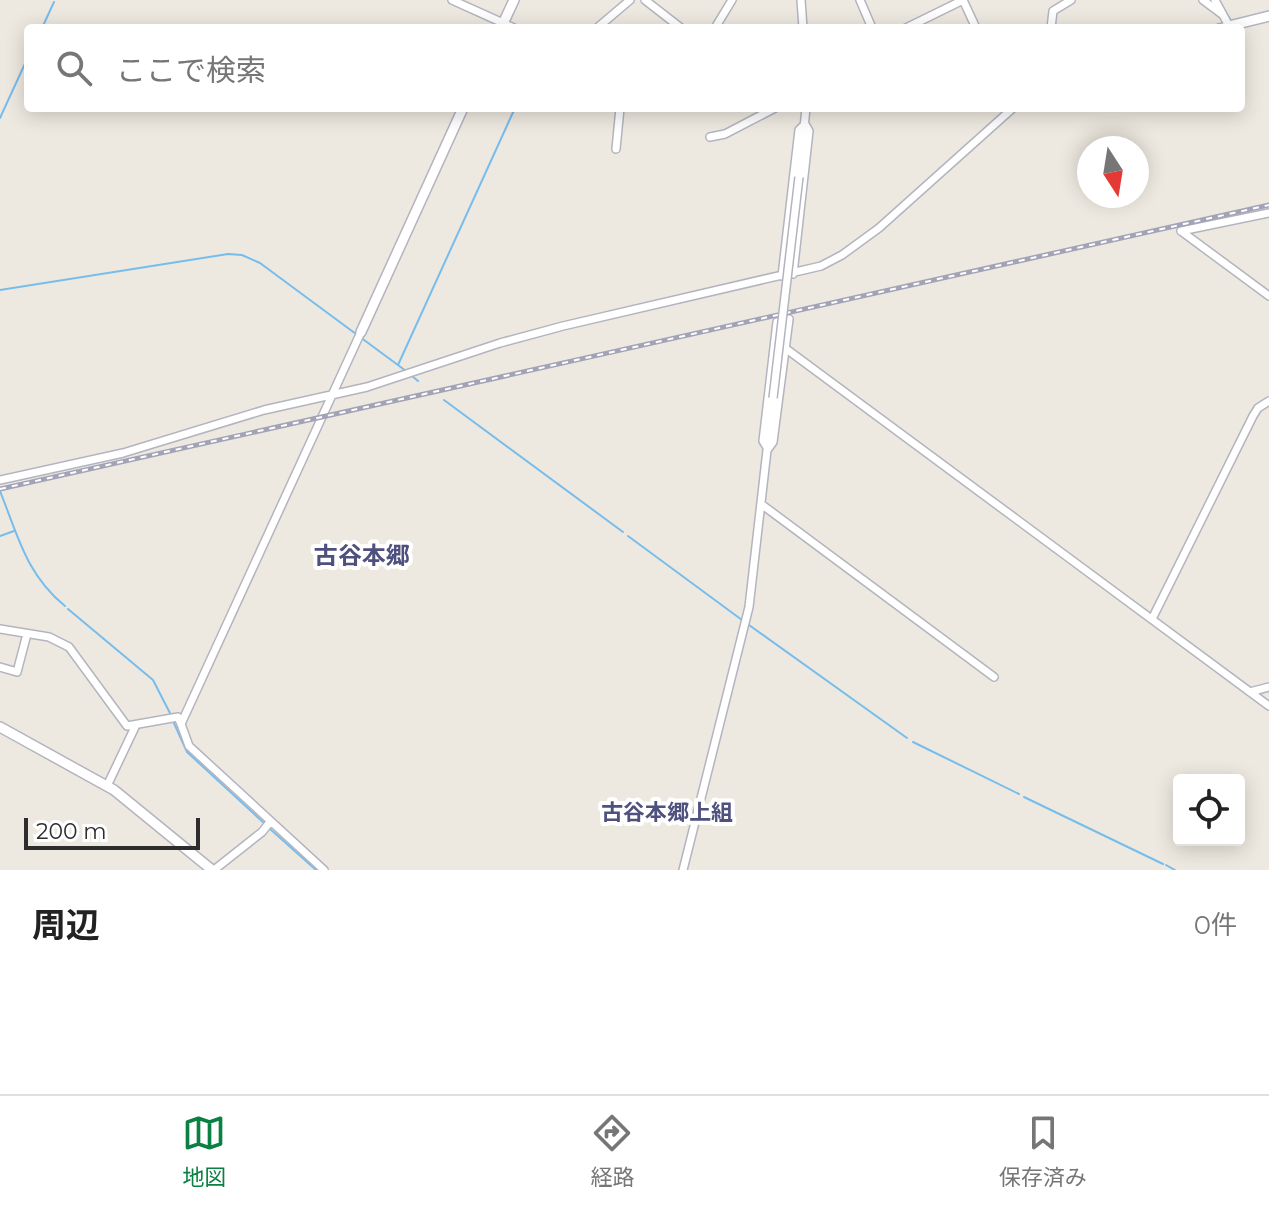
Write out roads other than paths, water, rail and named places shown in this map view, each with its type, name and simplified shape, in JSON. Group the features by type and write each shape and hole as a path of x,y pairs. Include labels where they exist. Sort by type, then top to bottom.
{"street":[{"path":"452,0 498,24"},
{"path":"503,24 514,0"},
{"path":"602,24 630,0"},
{"path":"645,0 676,24"},
{"path":"718,24 732,0"},
{"path":"801,0 803,24"},
{"path":"860,0 870,24"},
{"path":"914,24 963,0 974,24"},
{"path":"1051,24 1053,11 1071,0"},
{"path":"1203,0 1224,23"},
{"path":"1215,0 1224,23"},
{"path":"1224,23 1269,16"},
{"path":"181,724 461,112"},
{"path":"616,149 620,112"},
{"path":"710,137 725,134 767,112"},
{"path":"683,870 747,616 806,112"},
{"path":"0,480 123,453 264,410 367,387 500,343 563,326 821,266 879,228 1009,112"},
{"path":"793,274 809,131 805,124"},
{"path":"782,276 799,130 805,124"},
{"path":"1269,213 1181,231 1269,296"},
{"path":"768,449 773,442 789,319"},
{"path":"768,449 763,441 777,322"},
{"path":"785,348 1269,706"},
{"path":"1152,619 1253,416 1258,408 1269,401"},
{"path":"761,504 994,677"},
{"path":"0,629 49,637 69,647 127,726 178,717 189,746 324,870"},
{"path":"0,667 17,672 27,634"},
{"path":"1250,692 1269,687"},
{"path":"0,727 107,786 213,870 262,832 270,822"},
{"path":"107,786 135,727"}],"waterway":[{"path":"44,24 54,2"},
{"path":"1220,3 1230,19"},
{"path":"0,118 24,66"},
{"path":"398,365 513,112"},
{"path":"0,290 228,254 242,255 260,263 406,371"},
{"path":"412,376 418,381"},
{"path":"444,400 623,532"},
{"path":"0,491 32,567 65,606"},
{"path":"0,536 14,531"},
{"path":"628,536 742,620"},
{"path":"68,609 153,680 172,717"},
{"path":"749,625 907,738"},
{"path":"173,721 187,752 265,824"},
{"path":"913,742 1019,794"},
{"path":"1024,797 1163,864"},
{"path":"269,828 316,870"},
{"path":"1166,865 1175,870"}],"railway":[{"path":"0,489 1269,205"}],"district":[{"name":"古谷本郷","path":"362,556"},
{"name":"古谷本郷上組","path":"667,812"}]}
